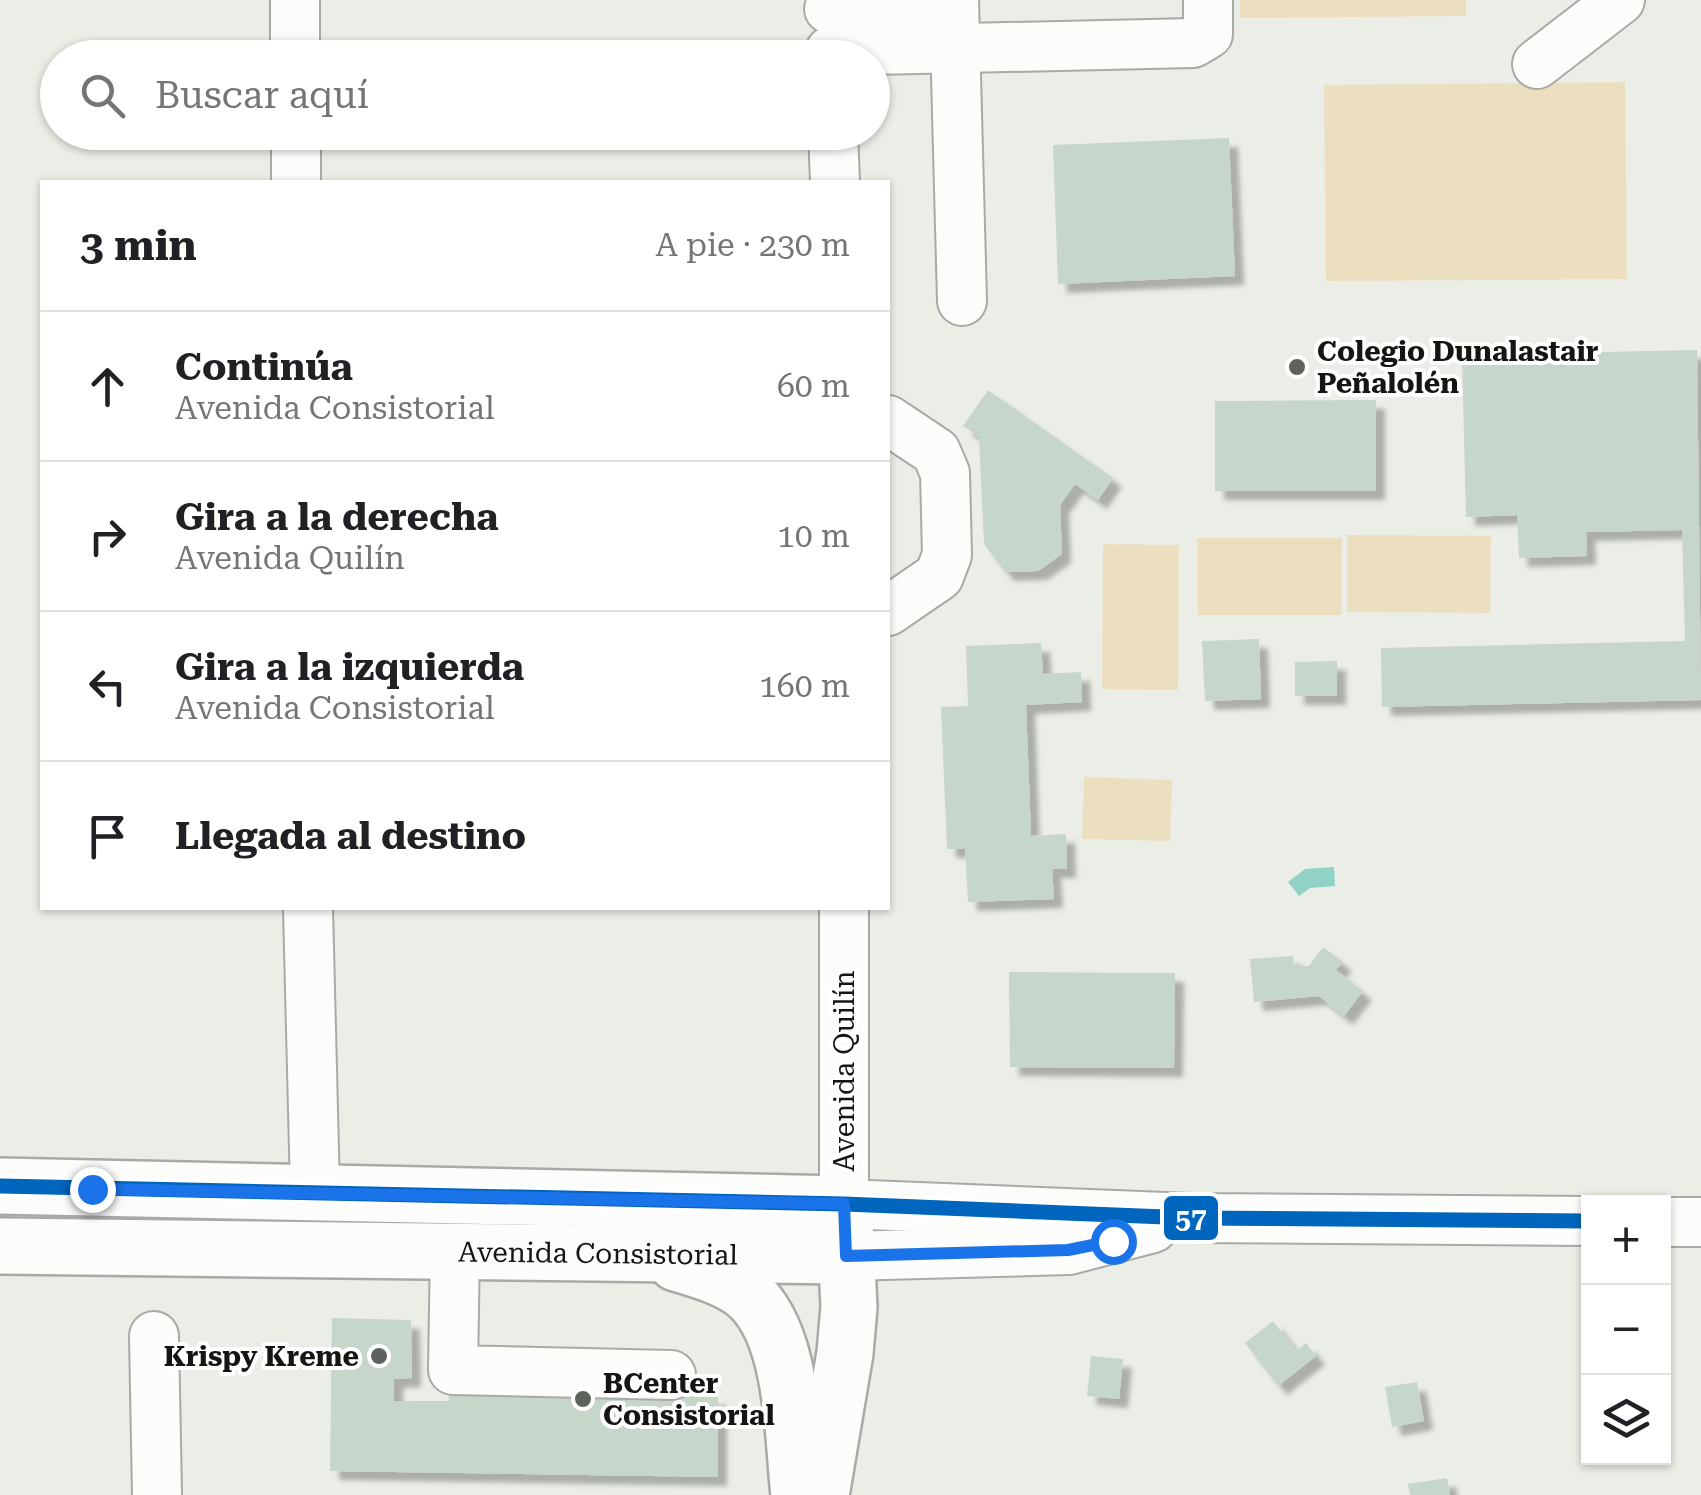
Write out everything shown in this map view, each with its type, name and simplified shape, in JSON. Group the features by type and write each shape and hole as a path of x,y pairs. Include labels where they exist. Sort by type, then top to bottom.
{"main road":[{"name":"Avenida Consistorial","path":"0,1186 315,1191 845,1230"},
{"path":"147,1246 140,1233 140,1217 144,1202 154,1190"},
{"name":"Avenida Consistorial","path":"0,1246 640,1252 845,1230"},
{"name":"Avenida Quilín","path":"821,1495 849,1307 845,1230"},
{"path":"640,1252 716,1275 744,1291 760,1308 782,1360 799,1495"},
{"name":"Avenida Quilín","path":"844,1353 852,1495"}],"street":[{"path":"294,0 295,40"},
{"path":"830,29 954,18 1193,42 1208,34 1208,0"},
{"path":"1537,64 1620,0"},
{"path":"954,18 962,301"},
{"path":"296,150 296,180"},
{"path":"834,150 835,180"},
{"path":"890,421 936,452 945,473 947,556 938,576 890,611"},
{"path":"308,910 315,1191"},
{"name":"Avenida Quilín","path":"844,910 845,1230"},
{"name":"Avenida Consistorial","path":"845,1230 1190,1218 1581,1221"},
{"path":"1671,1222 1701,1222"},
{"path":"455,1250 453,1370 671,1375"},
{"path":"154,1336 157,1495"}],"shaded area":[{"path":"1240,0 1466,0 1466,16 1240,18"},
{"path":"1625,82 1627,279 1326,281 1324,85"},
{"path":"1347,535 1491,536 1490,613 1347,612"},
{"path":"1197,538 1342,538 1341,615 1198,615"},
{"path":"1103,544 1179,545 1178,690 1102,689"},
{"path":"1084,777 1172,780 1170,841 1082,839"}],"water":[{"path":"1334,867 1335,886 1310,888 1299,896 1288,882 1305,869"}],"building":[{"path":"1229,138 1235,276 1058,284 1053,145"},
{"path":"1697,350 1701,700 1382,707 1381,648 1685,641 1682,530 1586,532 1587,556 1519,558 1517,515 1466,517 1462,355"},
{"path":"988,390 1113,478 1098,500 1075,484 1060,505 1062,554 1038,571 1005,572 984,544 979,437 963,426"},
{"path":"1376,400 1376,491 1215,491 1215,401"},
{"path":"1259,639 1261,699 1205,701 1202,641"},
{"path":"1041,643 1043,674 1081,672 1082,702 1026,705 1031,836 1066,834 1067,869 1052,869 1054,899 968,902 965,849 947,849 941,707 968,706 966,646"},
{"path":"1337,661 1337,696 1295,696 1295,662"},
{"path":"1323,947 1343,962 1336,970 1363,991 1344,1016 1319,996 1254,1002 1250,959 1293,956 1294,967 1309,966"},
{"path":"1009,972 1175,973 1174,1068 1010,1067"},
{"name":"BCenter Consistorial","path":"332,1318 411,1320 412,1378 394,1379 394,1401 449,1401 448,1391 718,1397 718,1477 330,1471"},
{"path":"1273,1321 1296,1351 1306,1343 1316,1356 1278,1386 1245,1343"},
{"path":"1091,1356 1123,1359 1119,1399 1087,1396"},
{"path":"1417,1382 1424,1421 1392,1427 1385,1387"},
{"path":"1447,1478 1450,1495 1410,1495 1408,1484"}],"transit line":[{"name":"57","path":"0,1186 844,1204 1190,1218 1581,1221"}],"place":[{"name":"Colegio Dunalastair Peñalolén","path":"1297,367"},
{"name":"Krispy Kreme","path":"379,1356"},
{"name":"BCenter Consistorial","path":"583,1399"}],"route":[{"path":"92,1189 844,1204 846,1256 1068,1250 1113,1241"}]}
